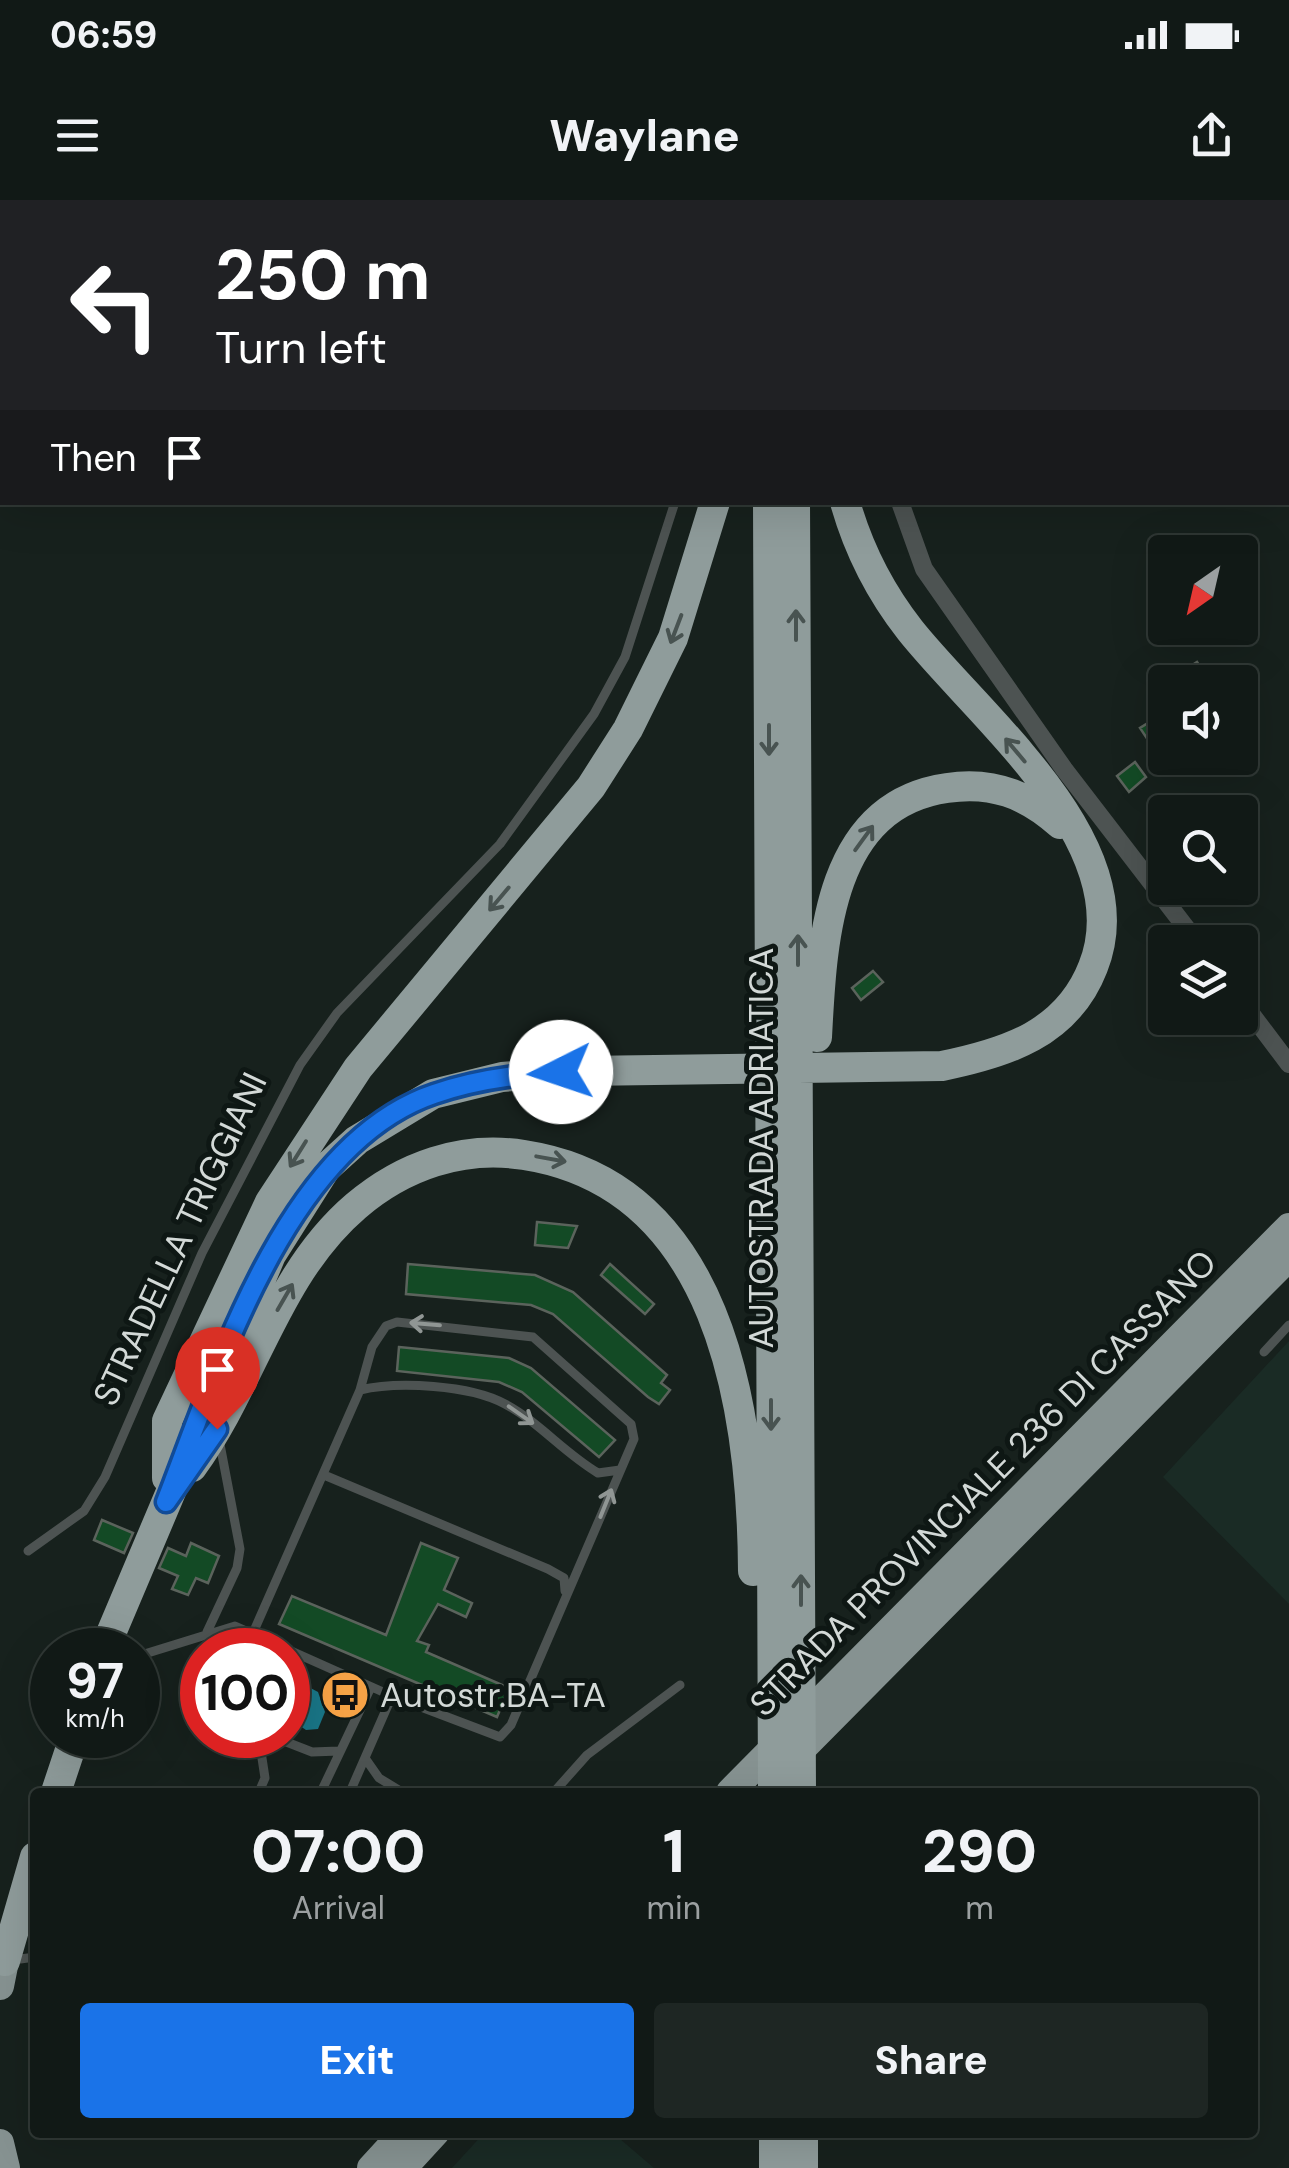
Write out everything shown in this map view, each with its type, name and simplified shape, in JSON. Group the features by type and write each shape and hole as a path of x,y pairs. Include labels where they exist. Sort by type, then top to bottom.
{"highway":[{"path":"166,1502 167,1422 270,1202 358,1068 578,802 628,729 673,638 714,505"},
{"name":"AUTOSTRADA ADRIATICA","path":"768,505 773,1788"},
{"name":"AUTOSTRADA ADRIATICA","path":"796,505 801,1788"},
{"path":"113,1628 270,1255 326,1168 358,1140 433,1094 502,1077 942,1066 989,1056 1037,1037 1056,1021 1088,980 1102,928 1101,896 1090,859 1052,796 909,629 864,555 845,505"},
{"path":"800,1345 822,947 826,916 845,866 869,828 914,795 961,786 990,786 1024,797 1062,827 1090,859"},
{"path":"166,1502 217,1429 300,1271 355,1207 391,1180 432,1161 477,1152 510,1152 572,1163 618,1190 651,1216 675,1244 707,1299 731,1367 752,1549 753,1674 762,1788"},
{"name":"STRADA PROVINCIALE 236 DI CASSANO","path":"765,1788 867,1667 1289,1227"},
{"name":"STRADA PROVINCIALE 236 DI CASSANO","path":"734,1788 867,1667 1289,1257"},
{"path":"57,1788 68,1758"},
{"path":"13,1968 30,1883"},
{"path":"354,2168 382,2138"},
{"path":"370,2168 398,2138"},
{"path":"403,2168 430,2138"},
{"path":"774,2138 774,2168"},
{"path":"803,2138 803,2168"},
{"path":"0,2144 6,2168"}],"street":[{"path":"901,505 924,570 1064,768 1184,925"},
{"path":"1258,1024 1289,1064"}],"lane":[{"name":"STRADELLA TRIGGIANI","path":"28,1551 84,1511 104,1478 202,1253 315,1041 500,844 612,686 674,505"},
{"path":"255,1628 360,1390 372,1347 386,1326 398,1322 532,1337 631,1424 634,1438 576,1578 565,1591 507,1734 490,1736 310,1659"},
{"path":"1264,1352 1289,1325"},
{"path":"360,1390 408,1385 486,1396 533,1424 588,1467 598,1472 620,1470"},
{"path":"208,1628 237,1568 240,1550 217,1429"},
{"path":"324,1475 548,1569 564,1578 565,1591"},
{"path":"558,1788 587,1755 680,1685"},
{"path":"323,1788 371,1687"},
{"path":"352,1788 392,1696"},
{"path":"261,1788 265,1778 259,1752 266,1739 280,1736 312,1752 339,1751"},
{"path":"365,1758 379,1778 395,1788"}],"shaded area":[{"path":"1289,1341 1289,1604 1163,1477"},
{"path":"480,2138 619,2138 654,2168 452,2168"}],"water":[{"path":"310,1688 318,1692 325,1712 318,1729 310,1730"}],"building":[{"path":"1148,723 1148,740 1140,728"},
{"path":"1135,762 1146,777 1129,792 1117,776"},
{"path":"873,971 883,982 861,1000 852,988"},
{"path":"537,1222 577,1226 568,1248 535,1245"},
{"path":"408,1264 535,1275 573,1292 667,1375 661,1383 670,1390 659,1404 553,1314 531,1305 406,1294"},
{"path":"610,1264 654,1304 645,1314 601,1275"},
{"path":"399,1347 509,1358 531,1368 615,1440 599,1457 522,1392 499,1382 397,1371"},
{"path":"102,1520 133,1533 124,1553 94,1540"},
{"path":"191,1543 219,1556 208,1583 196,1578 188,1595 172,1589 178,1576 159,1568 168,1548 186,1556"},
{"path":"421,1543 458,1558 444,1590 472,1603 466,1617 438,1604 417,1641 429,1645 426,1652 509,1688 497,1717 310,1637 310,1628 279,1624 292,1596 386,1635"}],"place":[{"name":"Autostr.BA-TA","path":"345,1695"}],"route":[{"path":"217,1429 166,1502 270,1255 326,1168 358,1140 433,1094 502,1077 561,1072"}]}
